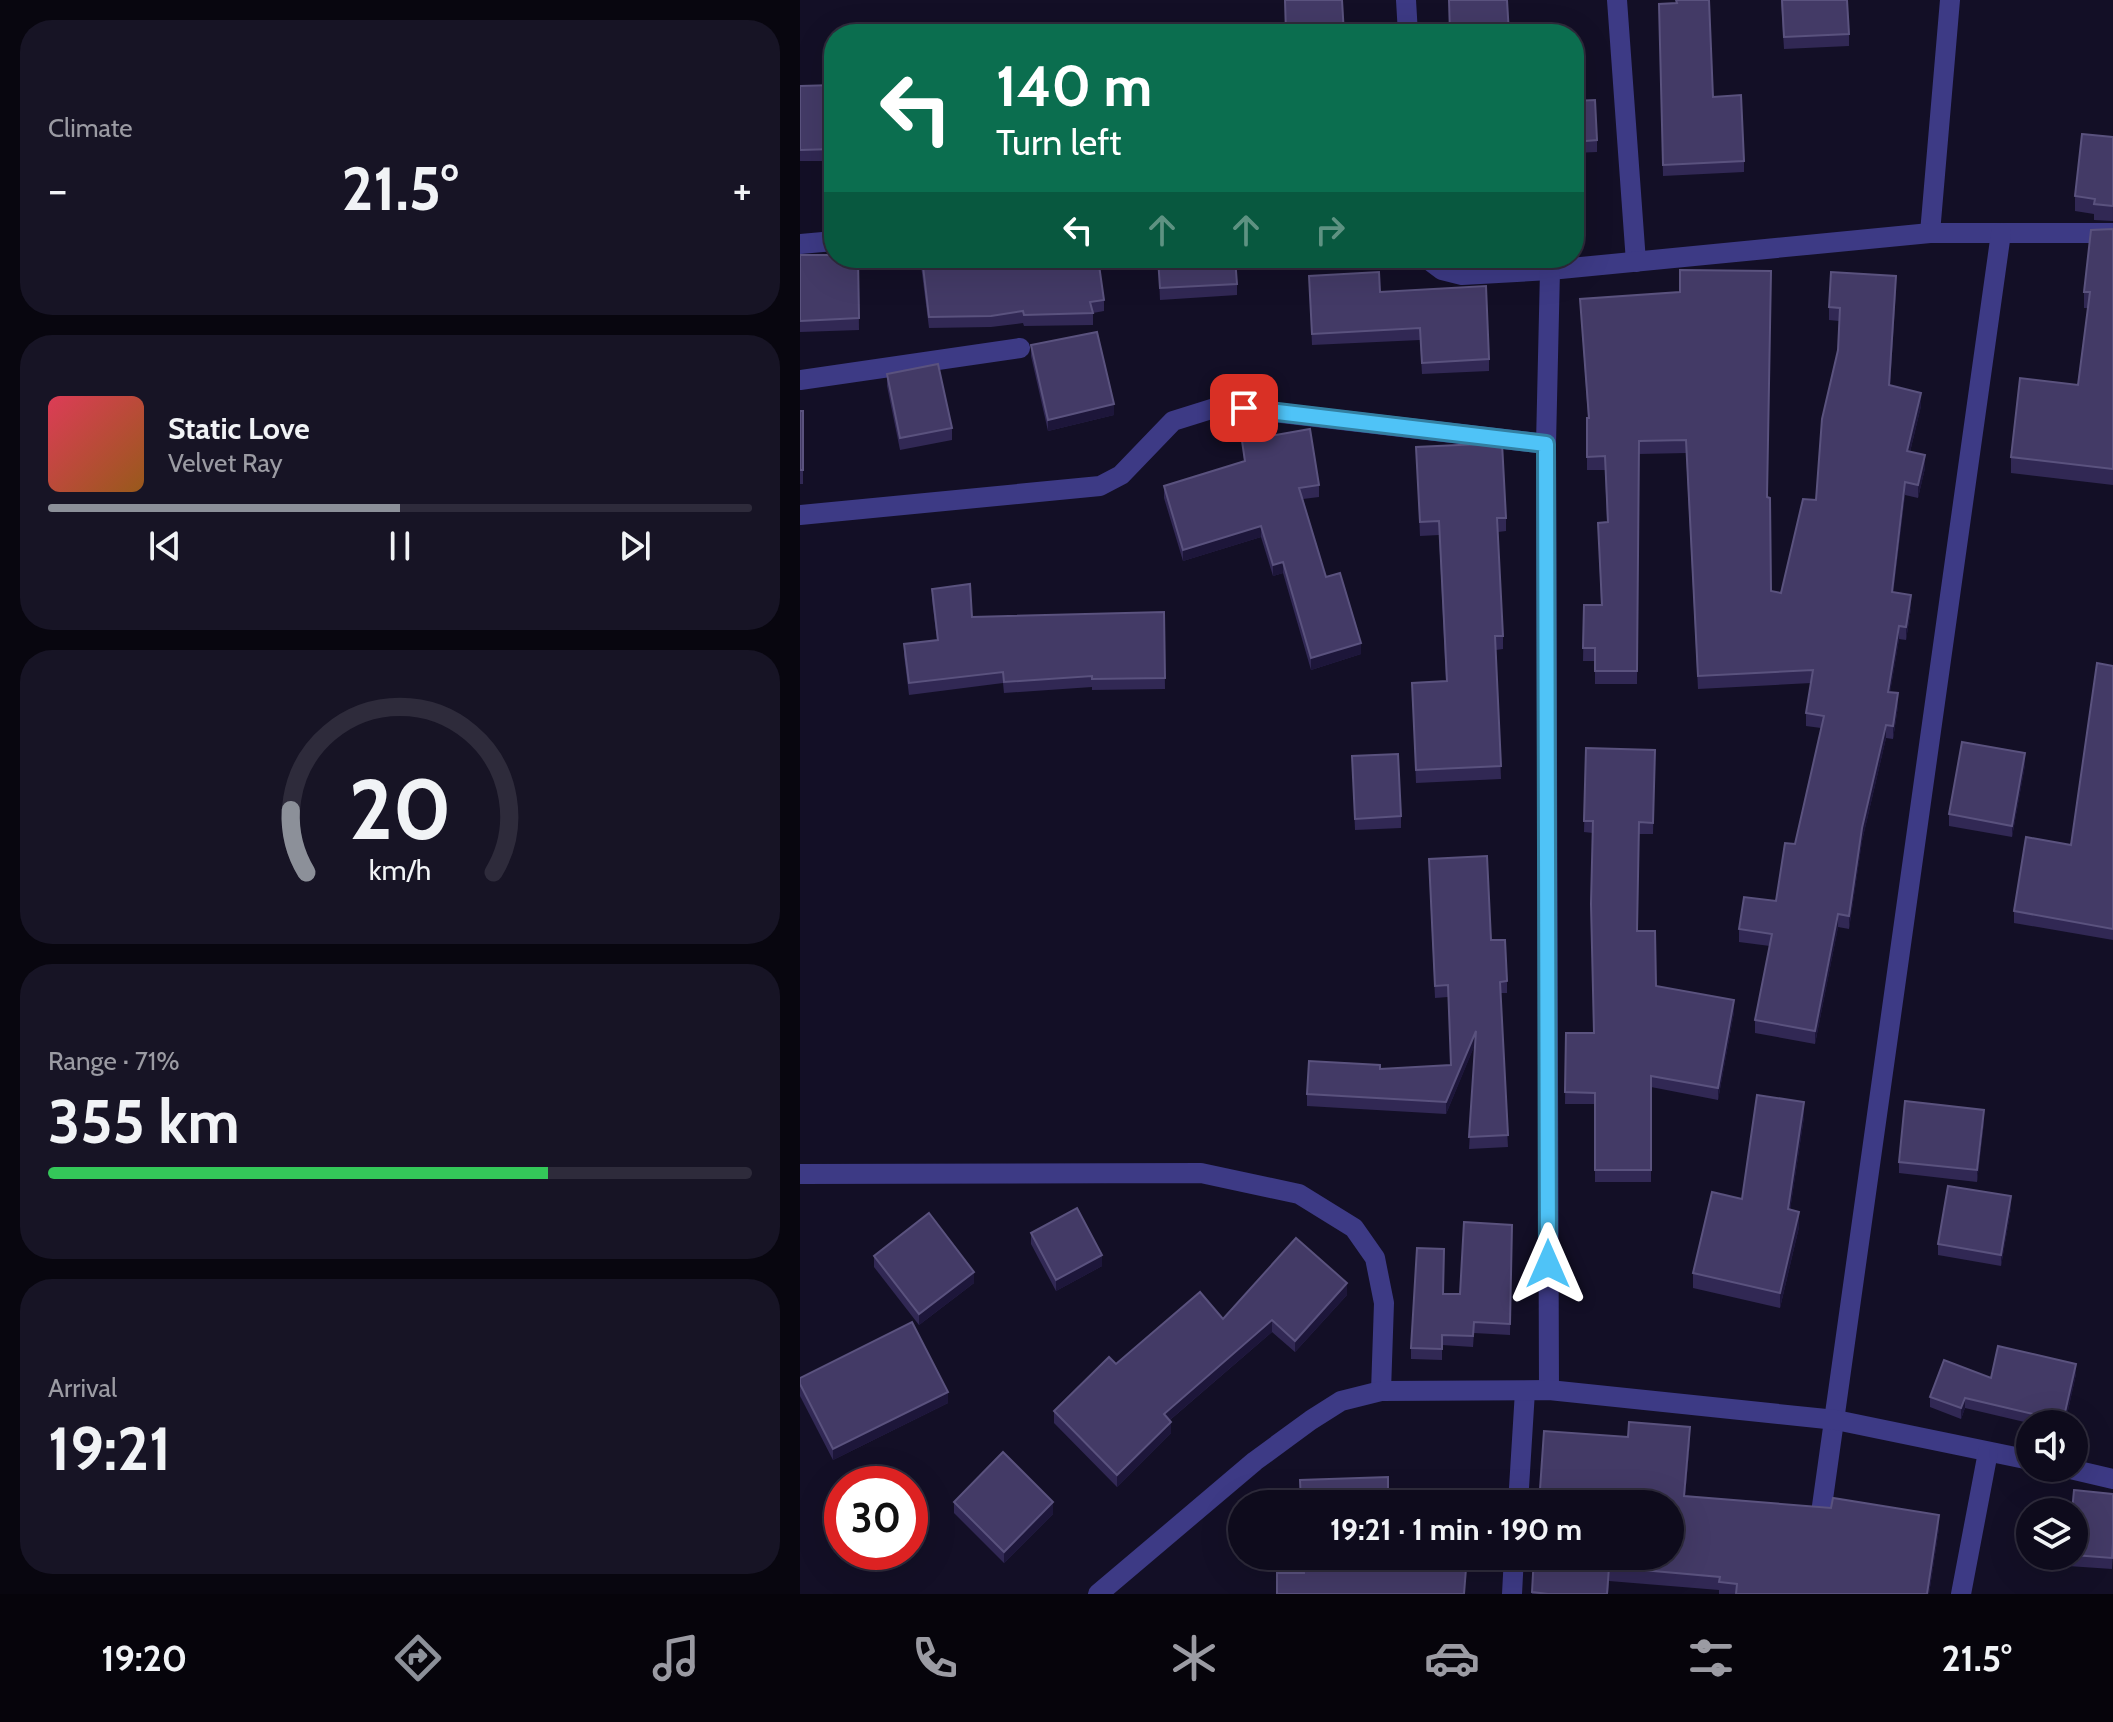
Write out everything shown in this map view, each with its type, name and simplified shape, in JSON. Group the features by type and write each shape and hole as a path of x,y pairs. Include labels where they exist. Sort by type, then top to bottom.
{"street":[{"path":"1406,0 1407,24"},
{"path":"1617,0 1636,262"},
{"path":"1930,233 1950,0"},
{"path":"1584,267 1930,233 2113,233"},
{"path":"1822,1506 2001,233"},
{"path":"800,244 824,242"},
{"path":"1439,268 1462,275 1572,268"},
{"path":"1549,1390 1546,444 1550,270"},
{"path":"800,380 1020,348"},
{"path":"800,515 1100,486 1121,475 1173,421 1221,406 1546,444"},
{"path":"800,1174 1201,1173 1299,1194 1354,1228 1375,1258 1384,1303 1381,1391"},
{"path":"1098,1594 1255,1461 1311,1420 1341,1401 1381,1391 1549,1390 1836,1420 2016,1457"},
{"path":"1519,1490 1525,1391"},
{"path":"1961,1594 1988,1452"},
{"path":"2088,1473 2113,1479"},
{"path":"1512,1594 1513,1570"}],"building":[{"path":"1285,0 1342,0 1343,24 1286,24"},
{"path":"1449,0 1507,0 1508,24 1450,24"},
{"path":"1676,0 1709,0 1713,97 1741,95 1744,161 1663,165 1659,4 1677,3"},
{"path":"1782,0 1847,0 1849,34 1784,37"},
{"path":"824,85 824,149 800,150 800,86"},
{"path":"1595,100 1597,140 1584,141 1584,101"},
{"path":"2082,134 2113,137 2113,206 2094,204 2095,199 2075,196"},
{"path":"2113,229 2113,469 2011,457 2020,378 2078,385 2090,292 2084,292 2091,230"},
{"path":"800,255 824,255 824,268 858,268 859,318 800,321"},
{"path":"923,268 1099,268 1104,300 1090,302 1093,313 1024,315 1023,311 991,316 929,317"},
{"path":"1159,268 1236,268 1237,284 1160,288"},
{"path":"1680,270 1771,271 1767,497 1770,498 1771,591 1781,593 1803,499 1816,500 1822,419 1838,350 1840,308 1829,307 1831,272 1896,276 1889,385 1921,393 1907,451 1925,455 1918,485 1905,482 1892,592 1911,595 1906,627 1899,626 1888,692 1898,693 1893,726 1886,725 1862,828 1849,916 1838,914 1815,1031 1755,1020 1772,934 1739,929 1744,897 1776,901 1785,843 1795,844 1824,716 1806,713 1813,670 1698,676 1686,440 1639,441 1637,671 1595,671 1595,648 1583,648 1584,605 1602,605 1598,523 1608,522 1605,456 1587,457 1589,418 1580,299 1680,292"},
{"path":"1379,272 1380,292 1486,286 1489,359 1422,363 1420,328 1312,334 1309,276"},
{"path":"1097,332 1114,404 1048,420 1031,345"},
{"path":"938,364 952,428 900,438 887,374"},
{"path":"800,411 803,411 803,470 800,470"},
{"path":"1310,429 1319,485 1299,488 1326,577 1340,573 1361,643 1311,658 1283,562 1273,565 1261,526 1183,550 1164,486 1245,461 1242,441"},
{"path":"1502,443 1506,518 1497,518 1503,636 1495,636 1501,766 1416,770 1412,683 1447,681 1439,521 1420,522 1416,447"},
{"path":"970,584 972,617 1164,612 1165,678 1092,679 1092,676 1004,682 1003,672 909,683 904,644 938,640 932,589"},
{"path":"2097,663 2113,666 2113,929 2014,911 2026,837 2071,845"},
{"path":"1962,742 2025,753 2012,826 1949,814"},
{"path":"1586,748 1655,750 1653,823 1639,822 1637,931 1655,931 1656,986 1734,1000 1718,1088 1651,1076 1651,1170 1595,1170 1595,1093 1565,1092 1566,1033 1594,1033 1593,821 1584,821"},
{"path":"1398,754 1401,816 1355,819 1352,756"},
{"path":"1487,856 1491,940 1505,940 1507,981 1500,982 1508,1135 1469,1137 1476,1031 1446,1102 1307,1094 1309,1061 1380,1065 1380,1069 1451,1065 1448,985 1435,986 1429,859"},
{"path":"1757,1095 1804,1102 1788,1209 1799,1212 1780,1293 1693,1273 1712,1192 1742,1199"},
{"path":"1905,1101 1984,1110 1977,1170 1899,1162"},
{"path":"1948,1186 2011,1196 2001,1255 1938,1244"},
{"path":"1077,1208 1102,1255 1056,1280 1031,1233"},
{"path":"929,1213 974,1272 919,1314 874,1256"},
{"path":"1464,1222 1512,1225 1510,1324 1474,1322 1473,1336 1442,1335 1442,1349 1411,1348 1417,1248 1444,1249 1443,1294 1460,1294"},
{"path":"1296,1238 1347,1283 1295,1341 1272,1320 1164,1414 1171,1422 1117,1475 1054,1411 1109,1357 1116,1364 1200,1292 1223,1319"},
{"path":"912,1322 948,1392 833,1449 800,1384 800,1378"},
{"path":"1998,1346 2076,1364 2066,1410 2016,1410 1965,1398 1961,1408 1930,1397 1944,1360 1991,1378"},
{"path":"1629,1422 1690,1427 1684,1496 1684,1490 1540,1490 1544,1431 1628,1437"},
{"path":"1003,1452 1053,1502 1004,1552 954,1502"},
{"path":"1388,1477 1388,1490 1300,1490 1300,1480"},
{"path":"2074,1490 2113,1494 2112,1558 2088,1556 2088,1498 2073,1498"},
{"path":"1684,1496 1831,1508 1833,1498 1939,1515 1927,1594 1736,1594 1737,1584 1719,1582 1720,1577 1642,1570 1684,1570"},
{"path":"1304,1570 1466,1570 1464,1594 1277,1594 1277,1573 1304,1573"},
{"path":"1533,1570 1609,1570 1607,1594 1532,1592"}],"route":[{"path":"1244,408 1546,444 1548,1264"}]}
